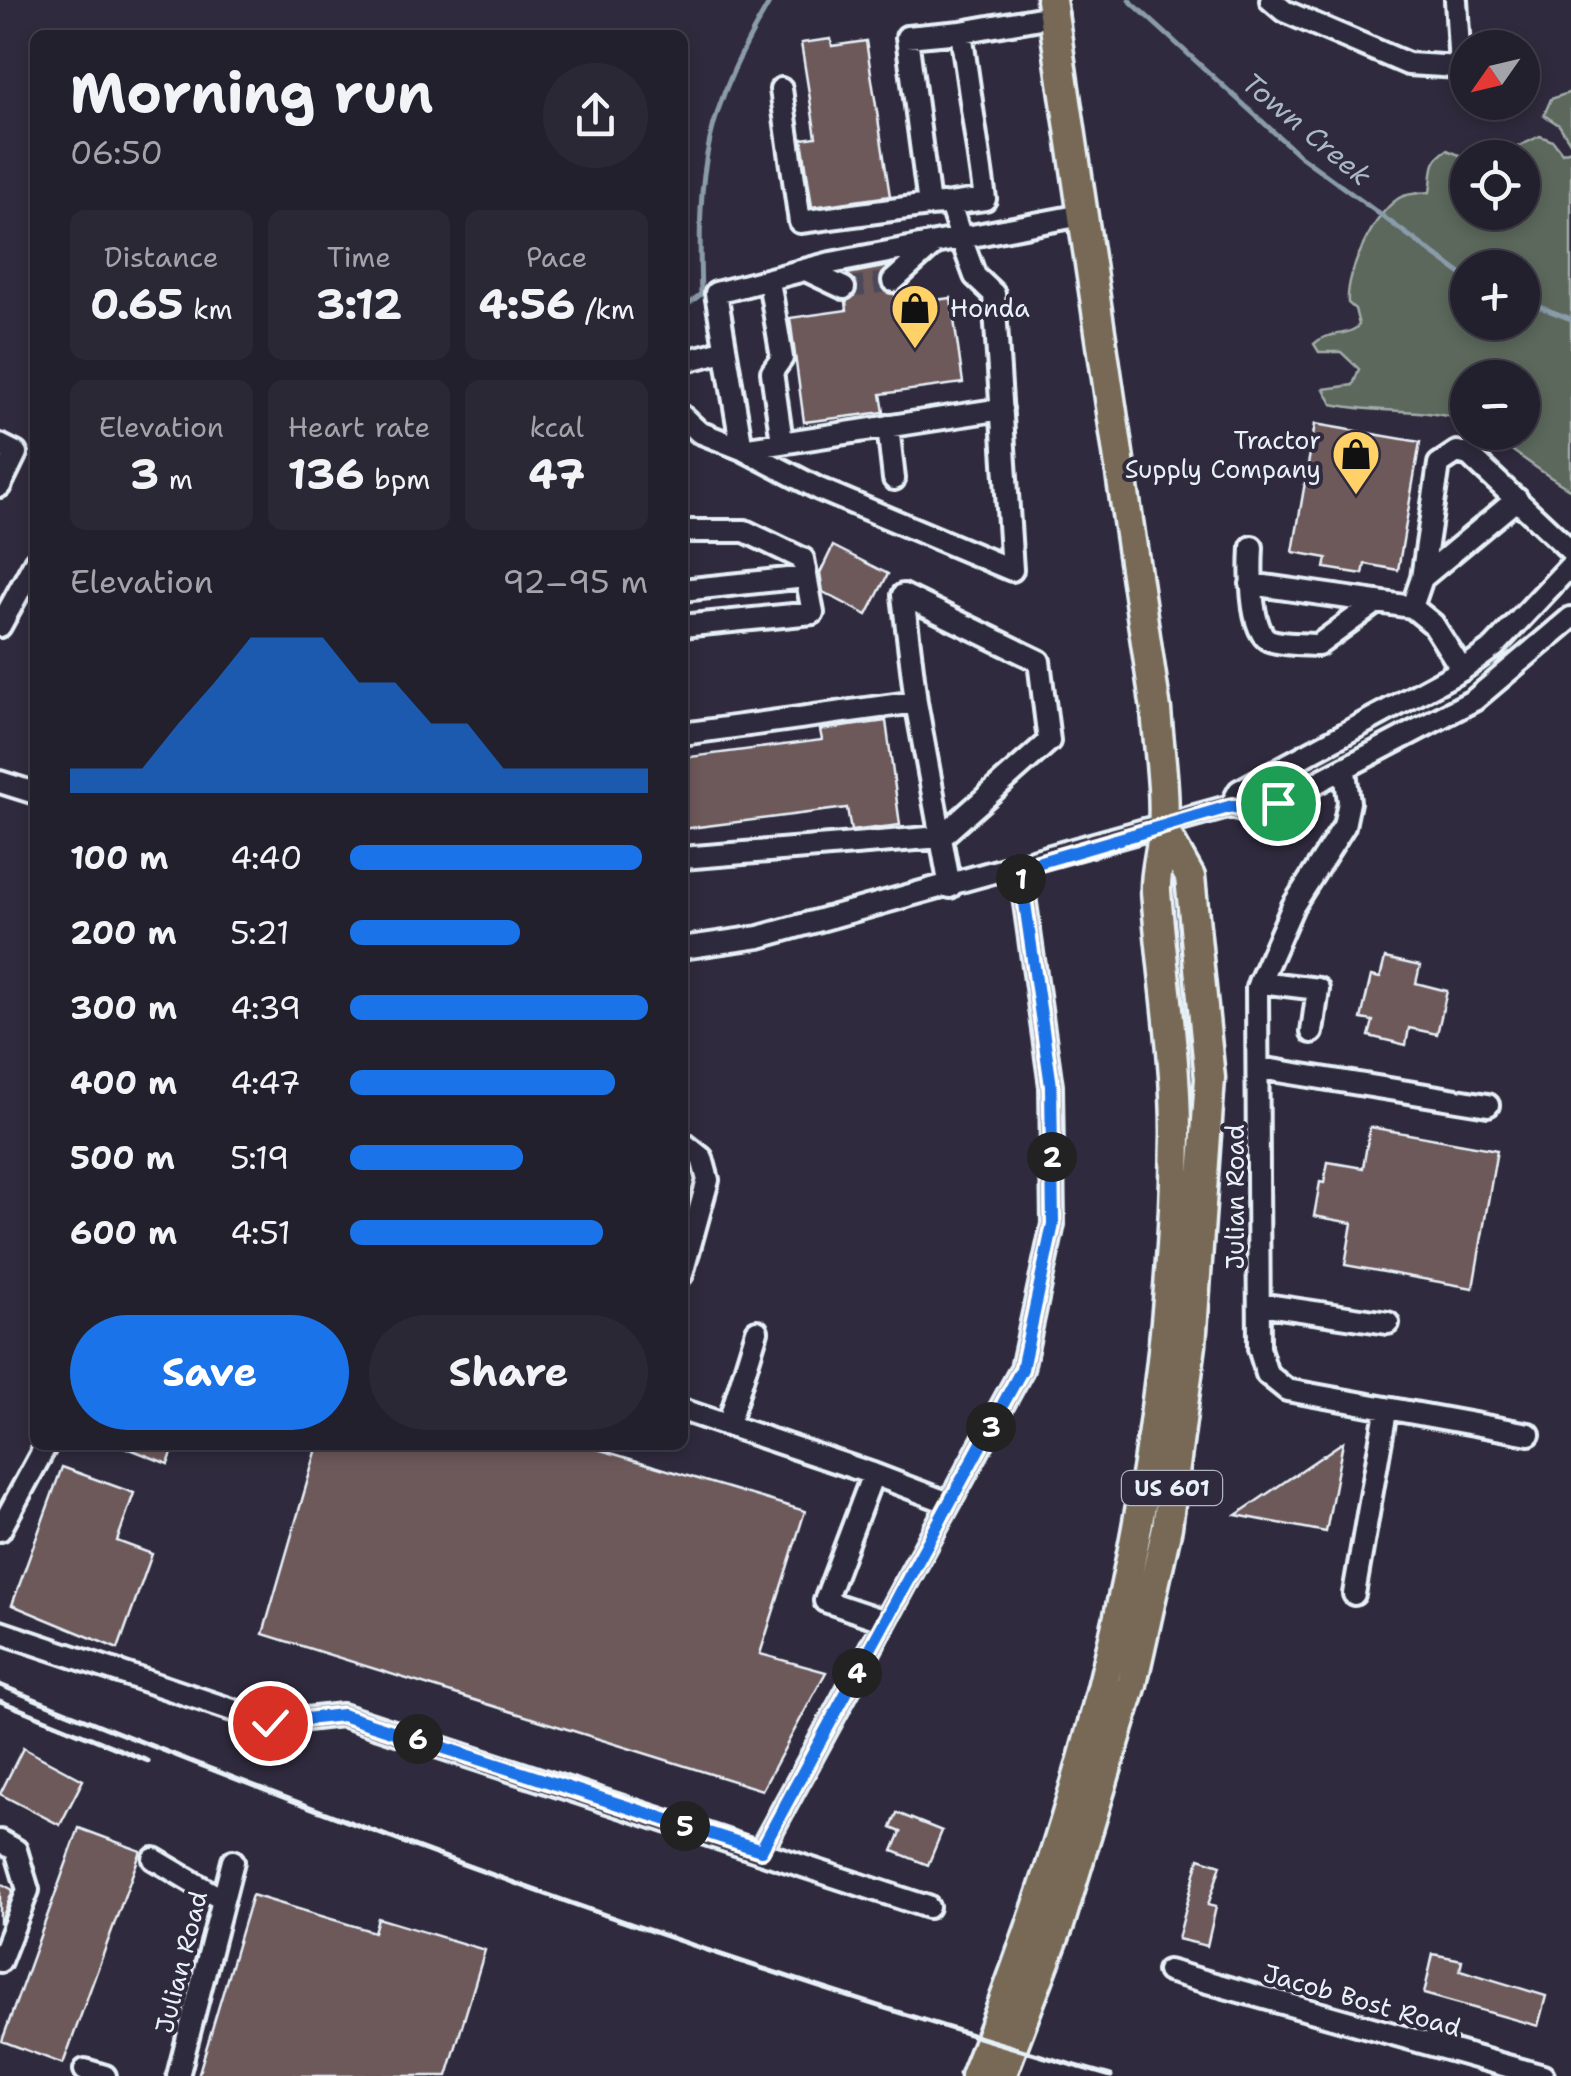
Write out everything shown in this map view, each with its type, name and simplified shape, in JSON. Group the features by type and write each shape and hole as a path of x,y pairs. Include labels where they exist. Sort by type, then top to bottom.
{"highway":[{"name":"US 601","path":"975,2076 1016,1973 1072,1802 1121,1622 1146,1489 1174,1250 1176,1128 1172,1030 1156,887 1163,829 1156,710 1054,7"},
{"name":"US 601","path":"1001,2076 1060,1922 1132,1684 1167,1527 1191,1345 1209,1096 1204,980 1190,877 1163,829"},
{"path":"1020,2076 1070,1926 1102,1789"}],"street":[{"path":"1272,0 1284,11 1408,64 1460,67 1456,0"},
{"path":"688,421 700,432 742,448 818,489 1012,570 994,294 975,276 961,238 940,204 907,37 961,32 1054,7"},
{"path":"780,88 800,222 985,199 961,32"},
{"path":"742,448 716,293 810,272 831,263 1082,214"},
{"path":"893,281 936,243"},
{"path":"810,272 844,288"},
{"path":"769,281 782,358 772,372 782,442"},
{"path":"688,360 724,350"},
{"path":"742,448 1002,409"},
{"path":"888,426 894,479"},
{"path":"1412,607 1422,578 1440,464 1457,452 1469,455 1571,551"},
{"path":"0,486 17,454"},
{"path":"1422,578 1517,499"},
{"path":"688,531 746,531 803,559 813,613 688,625"},
{"path":"1252,546 1251,584 1260,632 1269,640 1318,645 1374,604"},
{"path":"1232,806 1239,790 1462,670 1494,647 1571,566"},
{"path":"0,626 30,571"},
{"path":"688,589 806,577"},
{"path":"1251,584 1412,607 1434,624 1462,670"},
{"path":"688,858 940,838 1049,741 1040,661 903,595 916,702 940,838 950,887"},
{"path":"688,947 759,937 1163,829 1232,806 1246,812 1278,803 1346,771 1474,700 1571,618"},
{"path":"688,733 916,702"},
{"name":"Julian Road","path":"1346,771 1350,802 1344,826 1293,906 1259,982 1258,1348 1267,1374 1287,1390 1529,1434"},
{"path":"0,782 30,791"},
{"path":"761,1850 1022,1369 1053,1224 1051,1086 1020,868"},
{"path":"1259,982 1318,989 1312,1032"},
{"path":"1260,1068 1488,1105"},
{"path":"688,1147 702,1158 708,1180 688,1252"},
{"path":"1259,1304 1388,1323"},
{"path":"728,1425 757,1332"},
{"path":"1354,1594 1386,1411"},
{"path":"688,1412 949,1503"},
{"path":"0,1530 43,1450"},
{"path":"873,1474 826,1602 886,1621"},
{"path":"0,1632 270,1723 342,1715 928,1907"},
{"path":"0,1841 16,1850 28,1890 0,1962"},
{"path":"154,1859 223,1900"},
{"name":"Julian Road","path":"178,2076 233,1861"},
{"name":"Jacob Bost Road","path":"1168,1972 1543,2076"}],"green space":[{"path":"1571,92 1571,144 1559,125 1544,115 1551,99"},
{"path":"1540,136 1553,141 1562,153 1571,150 1571,490 1511,450 1540,450 1540,360 1450,360 1450,417 1332,404 1324,389 1353,385 1359,369 1341,352 1319,352 1314,344 1359,325 1355,309 1348,303 1351,276 1363,246 1389,206 1410,194 1430,192 1434,163 1447,150 1450,230 1540,230 1540,140 1532,140"}],"building":[{"path":"831,39 832,46 866,41 890,196 812,207 802,139 816,137 801,43"},
{"path":"889,266 879,283 884,291 895,294 897,305 951,298 963,383 881,394 884,412 804,422 790,318 847,310 846,302 858,288 847,274"},
{"name":"Tractor Supply Company","path":"1315,424 1420,442 1398,570 1365,564 1363,574 1325,568 1327,558 1293,552"},
{"path":"833,546 888,574 867,615 823,592 820,573"},
{"path":"886,721 900,825 851,831 847,808 688,828 688,757 822,740 820,730"},
{"path":"1385,958 1420,966 1416,983 1447,991 1437,1034 1409,1028 1406,1045 1369,1036 1373,1021 1361,1019 1371,976 1380,978"},
{"path":"1370,1127 1497,1150 1473,1288 1345,1265 1352,1223 1314,1216 1320,1182 1324,1183 1328,1162 1363,1168"},
{"path":"1343,1442 1326,1532 1236,1515"},
{"path":"133,1450 173,1450 168,1464"},
{"path":"317,1450 601,1450 805,1511 760,1654 826,1672 762,1790 263,1634"},
{"path":"62,1467 134,1493 117,1541 152,1554 118,1649 12,1605"},
{"path":"23,1748 83,1780 60,1825 0,1794"},
{"path":"897,1813 942,1831 928,1865 893,1851 901,1832 891,1828"},
{"path":"79,1828 141,1851 63,2064 2,2041"},
{"path":"1199,1858 1221,1865 1208,1905 1216,1907 1207,1946 1178,1939"},
{"path":"0,1883 13,1890 0,1924"},
{"path":"252,1895 374,1932 378,1918 485,1950 447,2076 198,2076"},
{"path":"1433,1954 1462,1960 1460,1970 1546,1996 1538,2026 1424,1994"}],"waterway":[{"path":"688,304 701,294 704,174 719,108 771,0"},
{"name":"Town Creek","path":"1129,0 1299,155 1450,266"},
{"name":"Town Creek","path":"1540,307 1571,319"}],"tunnel":[{"path":"844,288 893,281"}],"railway":[{"path":"0,1685 550,1896 829,1991 1111,2076"},
{"path":"0,1701 148,1761"}],"place":[{"name":"Honda","path":"915,350"},
{"name":"Tractor Supply Company","path":"1356,496"}],"route":[{"path":"270,1723 342,1715 761,1850 1022,1369 1053,1224 1051,1086 1020,868 1232,806 1246,812 1278,803"}]}
